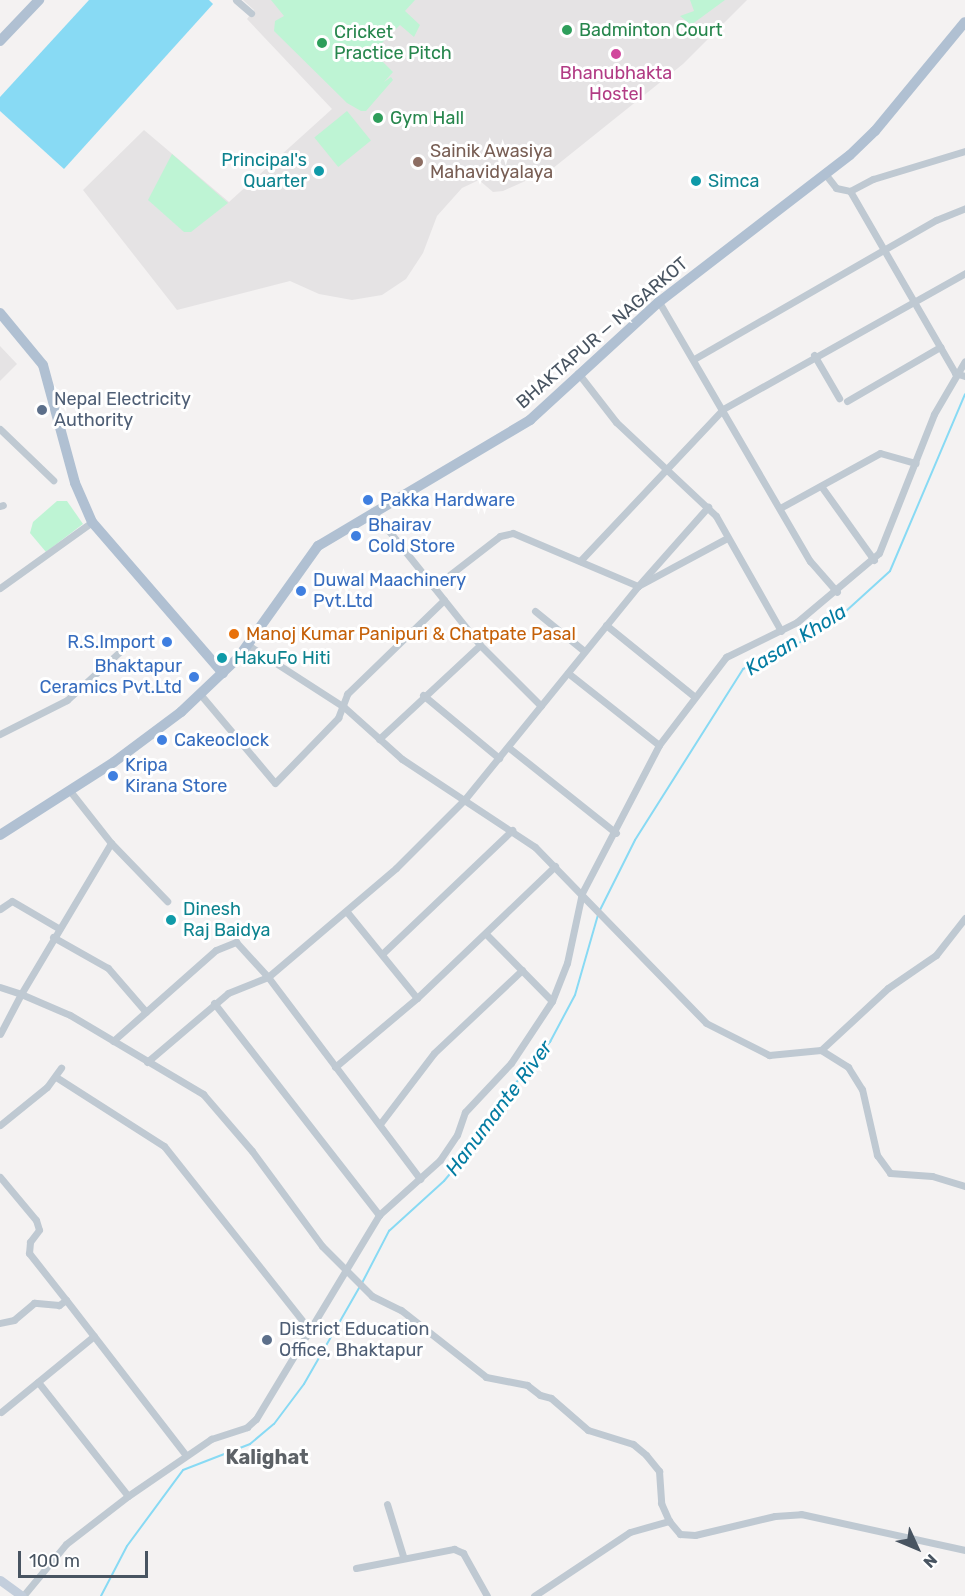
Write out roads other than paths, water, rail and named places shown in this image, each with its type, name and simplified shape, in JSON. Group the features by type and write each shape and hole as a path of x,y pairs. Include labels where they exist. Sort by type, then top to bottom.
{"main road":[{"path":"0,41 39,0"},
{"name":"BHAKTAPUR — NAGARKOT","path":"0,835 142,742 200,694 248,645 312,552 373,511 530,420 659,302 826,175 875,131 965,22"},
{"path":"0,312 43,365 75,483 92,522 223,673"},
{"path":"0,1580 22,1596"}],"street":[{"path":"236,0 251,14"},
{"path":"826,175 836,188 850,191 873,179 965,151"},
{"path":"850,191 887,251 912,301 956,374 965,376"},
{"path":"694,359 887,251 936,220 965,208"},
{"path":"580,561 664,468 723,409 814,355 965,273"},
{"path":"659,302 810,561 837,592"},
{"path":"847,401 940,347"},
{"path":"814,355 839,398"},
{"path":"22,1596 66,1544 128,1496 211,1438 247,1427 256,1419 308,1328 379,1215 440,1160 457,1135 465,1113 511,1064 552,1001 567,963 582,893 616,832 659,745 726,657 782,631 837,592 874,560 916,463 934,414 965,361"},
{"path":"578,374 616,422 708,507 782,631"},
{"path":"0,429 53,480"},
{"path":"780,508 880,453 916,463"},
{"path":"821,486 874,560"},
{"path":"147,1062 214,1003 253,980 268,977 347,912 465,799 638,586 708,507"},
{"path":"373,511 480,645 541,706"},
{"path":"0,588 92,522"},
{"path":"434,587 500,536 513,533 638,586"},
{"path":"638,586 727,538"},
{"path":"200,694 275,783 344,707 347,694 444,600"},
{"path":"536,611 584,651"},
{"path":"606,625 695,697"},
{"path":"0,734 67,700 127,645"},
{"path":"248,645 344,707 402,759 512,830 555,866 706,1023 769,1055 821,1050 888,988 936,955 965,918"},
{"path":"379,738 423,695 480,645"},
{"path":"568,673 659,745"},
{"path":"423,695 498,758"},
{"path":"508,747 616,832"},
{"path":"70,791 111,843 167,901"},
{"path":"382,954 512,830"},
{"path":"0,1034 58,928 111,843"},
{"path":"335,1067 417,998 555,866"},
{"path":"0,909 12,901 58,928"},
{"path":"347,912 417,998"},
{"path":"486,934 552,1001"},
{"path":"53,938 108,968 146,1012"},
{"path":"113,1041 216,950 236,942 268,977 420,1179"},
{"path":"380,1124 434,1053 522,970"},
{"path":"0,987 70,1015 215,1106 352,1279 379,1301 401,1310 486,1377 527,1385 540,1395 551,1398 588,1430 618,1438 646,1455 659,1471 661,1503 669,1521 681,1534 695,1535 775,1516 801,1515 965,1550"},
{"path":"214,1003 379,1215"},
{"path":"821,1050 848,1067 862,1089 877,1155 890,1173 932,1176 965,1186"},
{"path":"0,1125 56,1077 61,1068"},
{"path":"56,1077 164,1146 308,1328"},
{"path":"0,1177 36,1220 39,1230 30,1242 28,1252 185,1454"},
{"path":"0,1323 14,1320 34,1303 59,1305 66,1300"},
{"path":"1,1412 94,1336"},
{"path":"38,1382 128,1496"},
{"path":"387,1504 403,1556"},
{"path":"534,1596 630,1532 669,1521"},
{"path":"356,1568 403,1556 459,1550 487,1596"}],"water":[{"path":"89,0 209,0 213,4 64,169 0,111 0,97"}],"waterway":[{"name":"Kasan Khola","path":"600,910 635,840 743,669 801,642 845,612 890,571 965,394"},
{"name":"Hanumante River","path":"362,1283 389,1231 444,1181 465,1156 485,1120 550,1042 575,995 598,915"},
{"name":"Kasan Khola","path":"101,1596 127,1546 183,1470 250,1444 274,1424 304,1384 359,1288"}],"place":[{"name":"Badminton Court","path":"567,30"},
{"name":"Cricket Practice Pitch","path":"322,43"},
{"name":"Bhanubhakta Hostel","path":"616,54"},
{"name":"Gym Hall","path":"378,118"},
{"name":"Sainik Awasiya Mahavidyalaya","path":"418,162"},
{"name":"Principal's Quarter","path":"319,171"},
{"name":"Simca","path":"696,181"},
{"name":"Nepal Electricity Authority","path":"42,410"},
{"name":"Pakka Hardware","path":"368,500"},
{"name":"Bhairav Cold Store","path":"356,536"},
{"name":"Duwal Maachinery Pvt.Ltd","path":"301,591"},
{"name":"Manoj Kumar Panipuri & Chatpate Pasal","path":"234,634"},
{"name":"R.S.Import","path":"167,642"},
{"name":"HakuFo Hiti","path":"222,658"},
{"name":"Bhaktapur Ceramics Pvt.Ltd","path":"194,677"},
{"name":"Cakeoclock","path":"162,740"},
{"name":"Kripa Kirana Store","path":"113,776"},
{"name":"Dinesh Raj Baidya","path":"171,920"},
{"name":"District Education Office, Bhaktapur","path":"267,1340"}],"district":[{"name":"Kalighat","path":"267,1457"}]}
